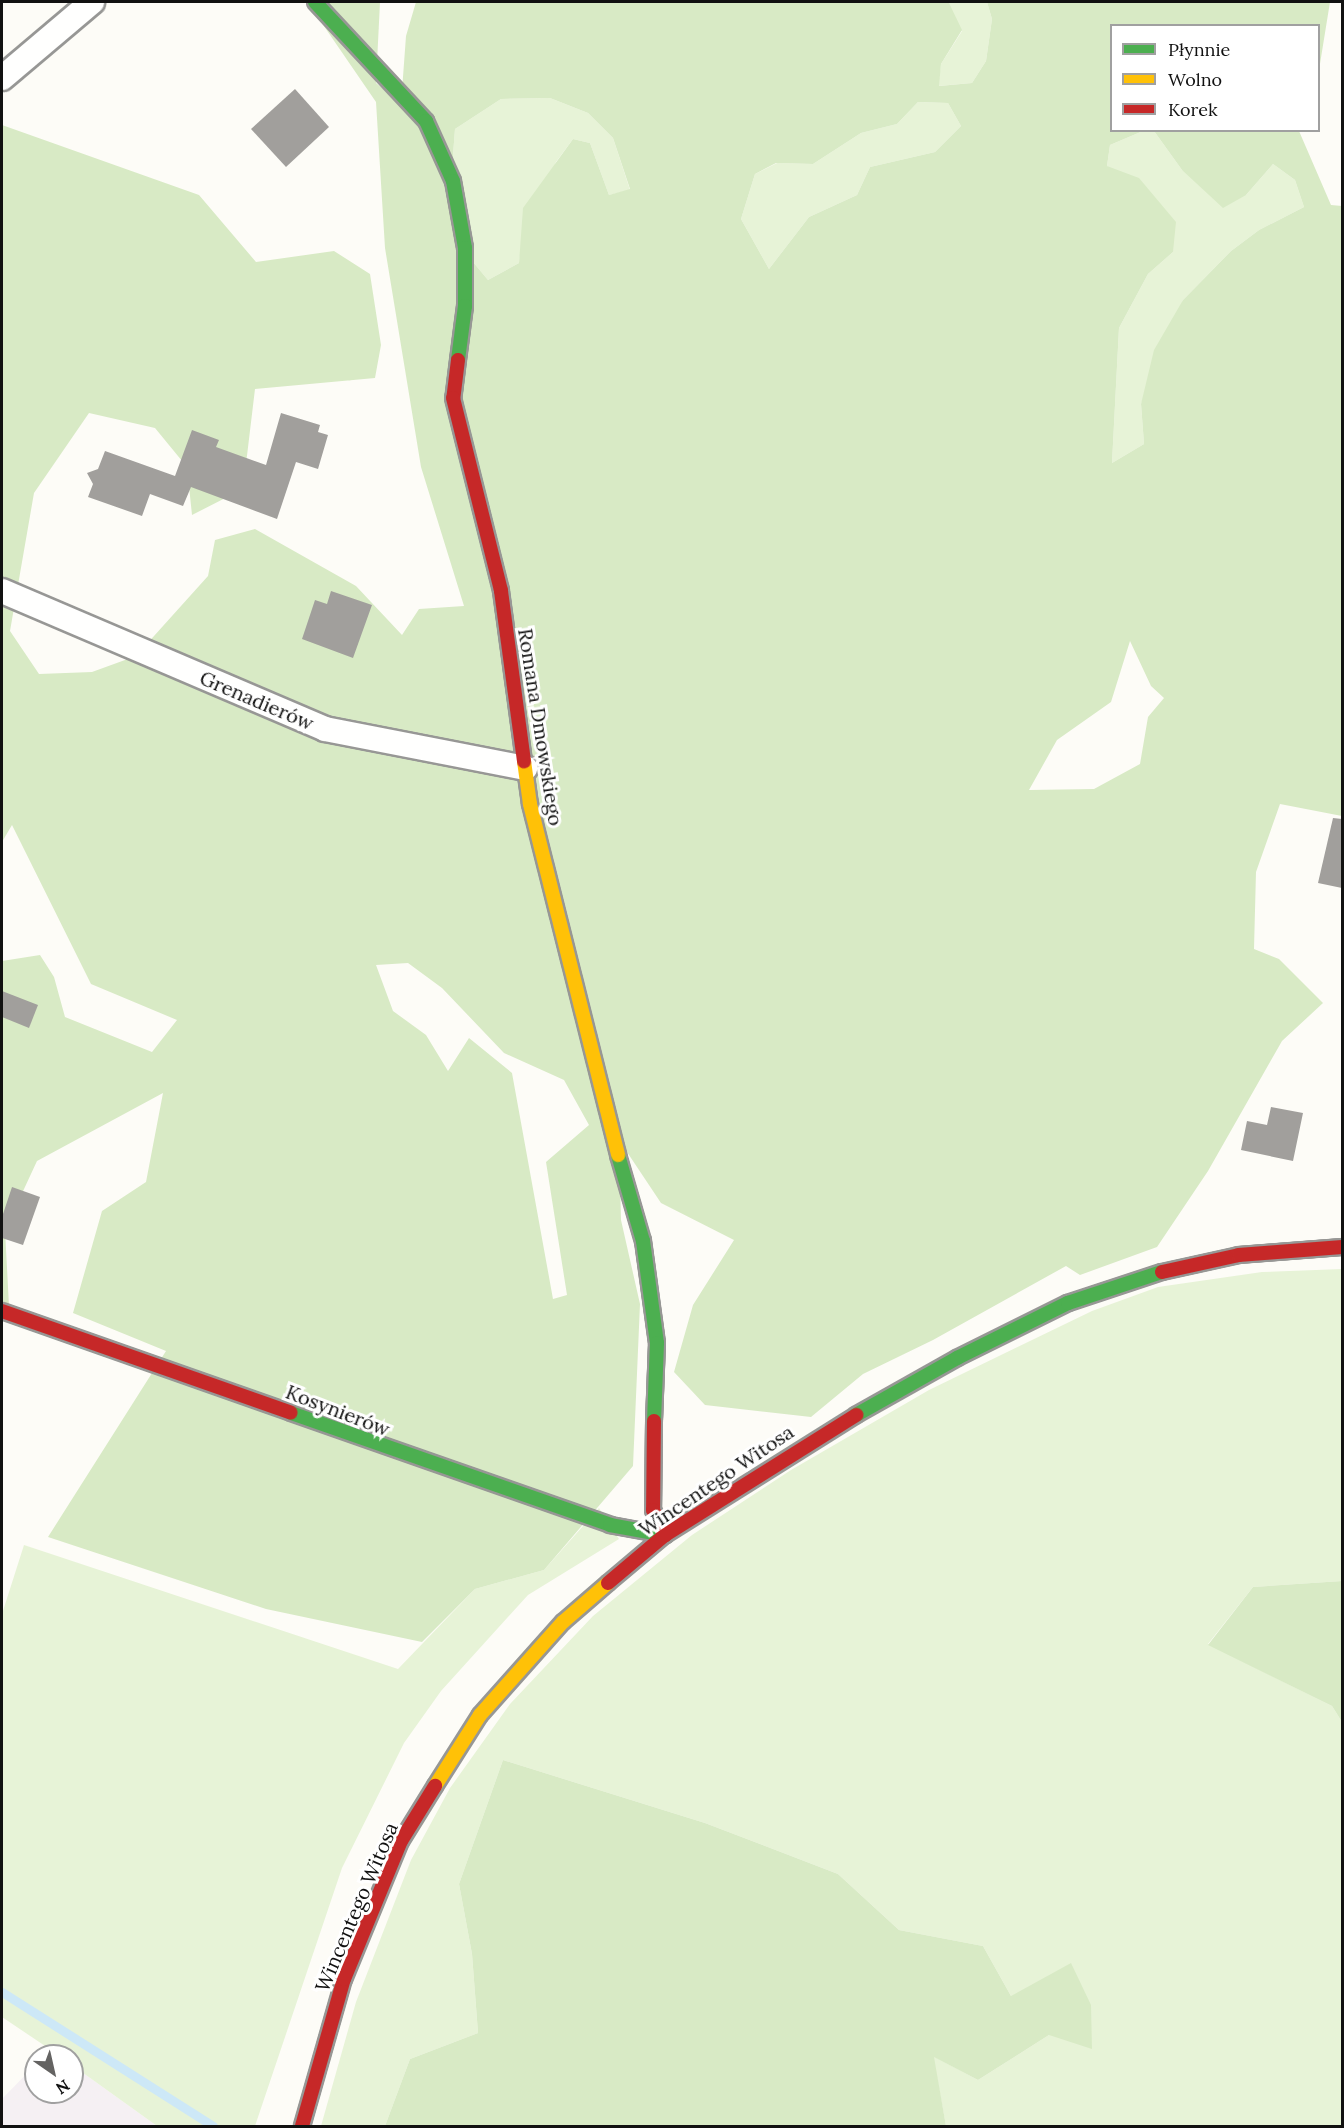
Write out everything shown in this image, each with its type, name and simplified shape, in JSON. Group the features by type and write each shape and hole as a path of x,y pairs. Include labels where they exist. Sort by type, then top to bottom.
{"street":[{"path":"2,78 92,2"},
{"name":"Romana Dmowskiego","path":"315,2 426,121 453,181 465,248 465,283 453,398 501,591 530,804 603,1105 643,1241 657,1343 651,1478 653,1510 665,1535"},
{"name":"Grenadierów","path":"2,591 325,729 525,768"},
{"name":"Wincentego Witosa","path":"302,2127 342,1984 401,1841 480,1715 563,1622 665,1535 806,1443 957,1358 1068,1303 1161,1272 1239,1255 1342,1247"},
{"name":"Kosynierów","path":"2,1311 610,1526 665,1535"}],"shaded area":[{"path":"84,2074 157,2126 2,2126 2,2099 24,2076 24,2104 84,2104"}],"green space":[{"path":"313,2 380,2 376,83 401,104 406,36 416,2 949,3 962,30 941,64 939,86 972,83 986,61 992,19 987,2 1330,2 1320,64 1320,24 1110,24 1110,132 1141,132 1110,145 1107,166 1139,178 1176,222 1173,252 1148,274 1119,328 1112,463 1144,444 1141,404 1154,350 1183,300 1231,251 1259,230 1304,207 1295,180 1273,164 1246,195 1223,208 1182,170 1155,132 1299,132 1331,205 1342,206 1342,816 1280,804 1256,872 1254,949 1279,959 1323,1003 1282,1041 1208,1171 1157,1247 1080,1275 1066,1266 933,1340 863,1374 811,1417 705,1405 674,1372 693,1305 734,1240 661,1203 619,1140 621,1220 640,1304 633,1466 544,1570 475,1589 422,1642 266,1609 48,1537 166,1351 73,1313 102,1211 146,1182 163,1093 37,1161 5,1230 9,1306 2,1302 2,961 40,955 54,977 65,1017 152,1052 177,1020 91,984 12,825 2,842 2,125 199,195 256,262 334,251 370,274 381,345 375,378 255,389 243,489 192,515 187,467 155,428 89,413 34,493 10,631 39,674 92,672 136,656 208,576 215,540 255,529 356,586 402,635 419,609 464,606 421,467 385,248 376,102 317,16","holes":["550,98 588,113 613,138 630,189 609,195 590,143 573,139 523,208 519,263 488,280 473,262 453,155 455,129 501,99","918,102 948,103 961,126 935,152 870,167 857,195 809,217 769,269 741,219 755,174 776,163 813,164 861,133 897,124","1130,641 1151,686 1164,698 1148,717 1140,764 1094,789 1029,790 1057,740 1111,702","408,963 442,988 504,1053 564,1080 589,1125 546,1162 567,1295 553,1299 512,1073 469,1038 448,1071 426,1035 393,1011 376,965"]},
{"path":"903,2 987,2 992,19 986,61 972,83 938,86 941,64 962,31"},
{"path":"550,98 588,113 613,138 630,190 609,195 590,143 573,139 556,162 522,239 519,263 488,280 473,262 453,155 455,129 501,99"},
{"path":"918,102 948,103 961,126 935,152 870,167 857,195 809,217 769,269 741,219 755,174 777,163 813,164 861,133 897,124"},
{"path":"1141,132 1155,132 1182,170 1246,195 1273,164 1295,180 1304,207 1259,230 1231,251 1183,300 1141,404 1144,444 1112,463 1119,328 1148,274 1173,252 1107,166 1110,145"},
{"path":"1342,1269 1342,1581 1253,1587 1208,1644 1332,1706 1342,1722 1342,2126 946,2126 933,2056 978,2080 1049,2035 1011,1996 983,1946 899,1930 838,1874 705,1823 503,1760 459,1884 472,1954 478,2033 410,2059 385,2126 321,2126 356,2002 411,1860 450,1788 510,1704 593,1616 692,1535 791,1470 929,1390 1092,1311 1158,1287 1262,1272"},
{"path":"599,1508 619,1539 528,1595 441,1691 404,1743 342,1868 255,2126 157,2126 84,2074 84,2044 42,2044 2,2017 2,1614 24,1545 398,1669 475,1589 544,1570"},
{"path":"1342,1581 1342,1722 1332,1706 1208,1645 1253,1587"},
{"path":"503,1760 705,1823 838,1874 899,1930 983,1946 1011,1996 1071,1963 1091,2005 1092,2049 1049,2035 978,2080 934,2057 946,2126 385,2126 410,2059 478,2033 472,1954 459,1884"}],"building":[{"path":"295,89 329,127 286,167 251,129"},
{"path":"281,413 320,425 318,432 328,435 318,469 296,462 277,519 191,487 183,506 150,494 142,516 88,497 93,484 87,473 98,469 105,451 175,476 192,430 219,440 216,447 266,465"},
{"path":"331,591 372,605 353,658 302,639 315,600 327,604"},
{"path":"1333,818 1342,819 1342,888 1318,883"},
{"path":"2,991 38,1005 29,1028 2,1017"},
{"path":"1271,1107 1303,1113 1293,1161 1241,1150 1247,1121 1267,1125"},
{"path":"12,1187 40,1197 23,1245 2,1238 2,1217"}],"waterway":[{"path":"2,1992 213,2126"}],"traffic: fast":[{"path":"315,2 426,121 453,181 465,248 465,306 458,360"},
{"path":"618,1155 643,1241 657,1343 654,1421"},
{"path":"856,1415 957,1358 1068,1303 1162,1272"},
{"path":"291,1413 610,1525 665,1535"}],"traffic: slow":[{"path":"524,761 530,804 618,1155"},
{"path":"435,1786 480,1715 563,1622 608,1583"}],"traffic: jam":[{"path":"458,360 453,398 501,591 524,761"},
{"path":"1162,1272 1239,1255 1342,1247"},
{"path":"2,1311 291,1413"},
{"path":"608,1583 665,1535 856,1415"},
{"path":"654,1421 653,1510 665,1535"},
{"path":"302,2126 344,1979 401,1841 435,1786"}]}
